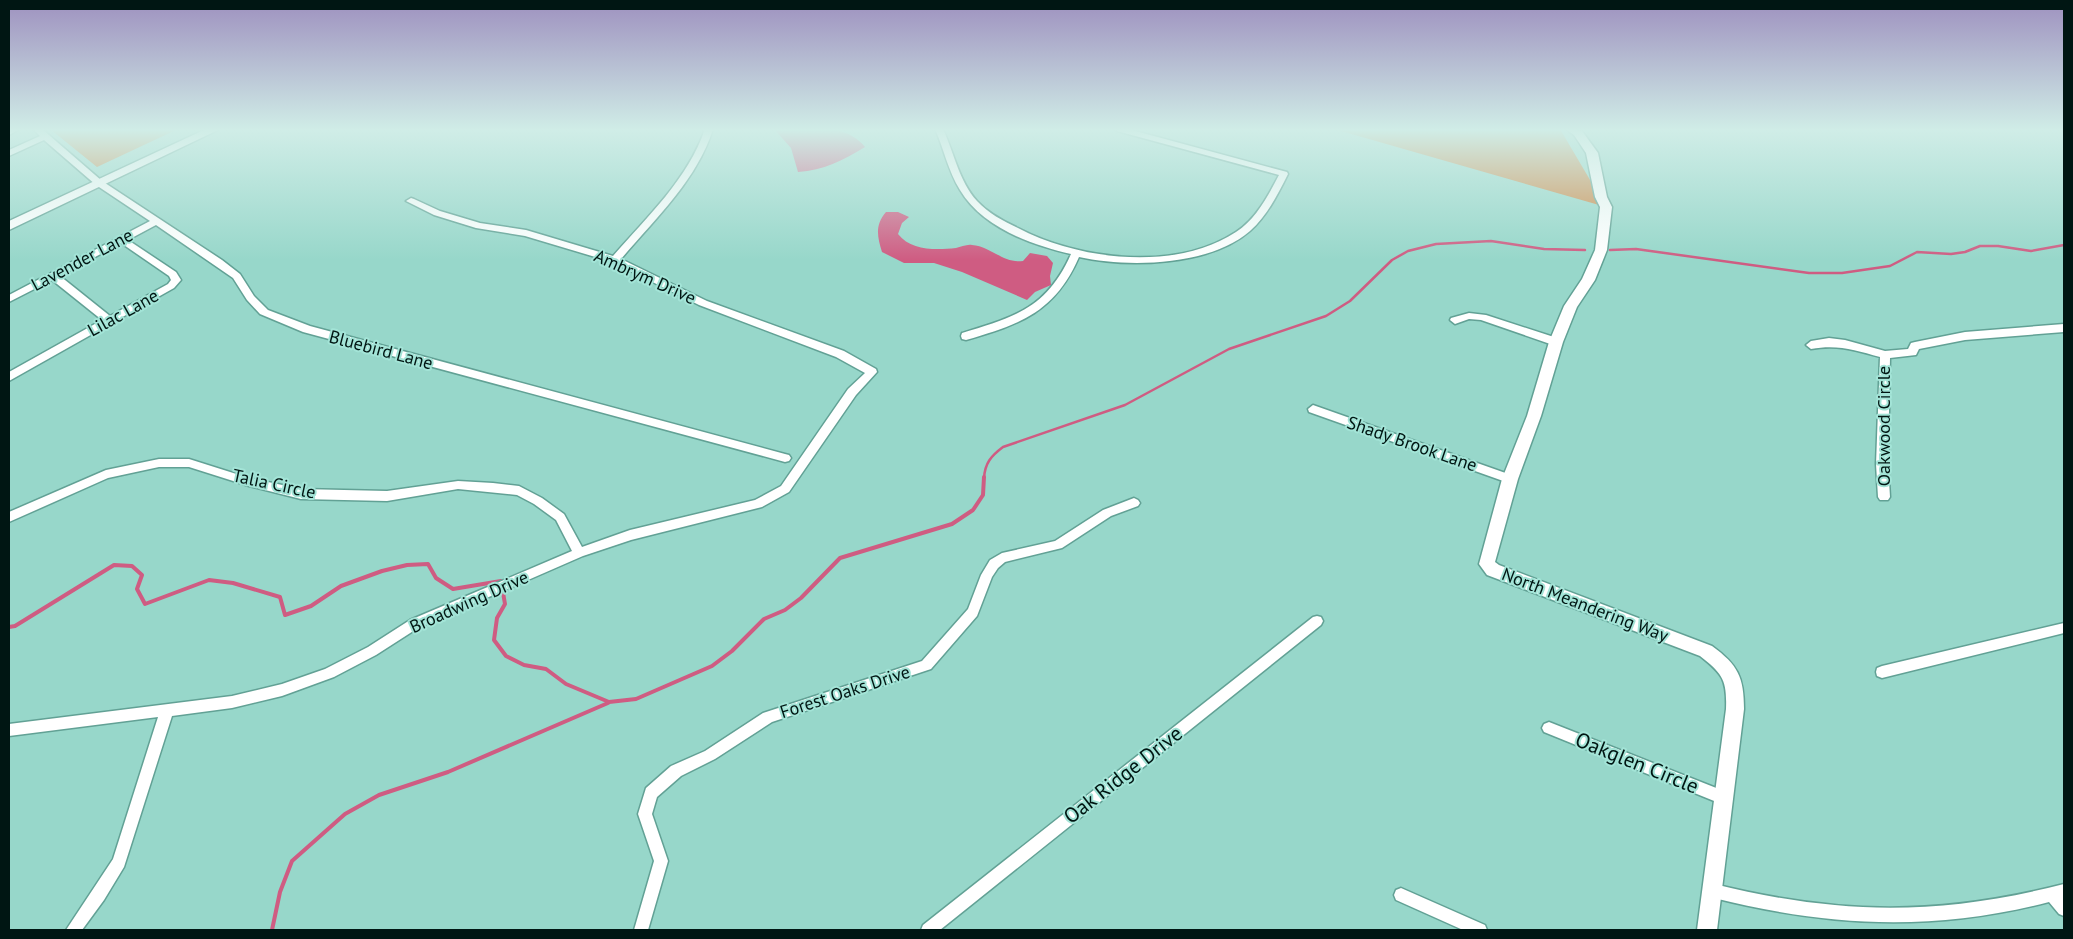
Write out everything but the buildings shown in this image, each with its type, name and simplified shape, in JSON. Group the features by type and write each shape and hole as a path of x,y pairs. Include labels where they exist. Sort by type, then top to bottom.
{"street":[{"name":"Bluebird Lane","path":"88,173 99,183 237,276 250,298 264,312 307,329 785,458"},
{"path":"9,226 121,173"},
{"path":"614,260 686,173"},
{"path":"956,173 970,198 988,216 1013,231 1048,247 1122,260 1169,258 1202,252 1238,236 1254,224 1284,174 1280,173"},
{"name":"North Meandering Way","path":"1596,173 1601,197 1606,206 1606,222 1599,256 1588,280 1571,306 1556,342 1534,416 1510,479 1487,564 1494,570 1706,651 1724,664 1731,674 1736,685 1735,709 1714,890 1707,930"},
{"name":"Ambrym Drive","path":"412,201 437,213 479,226 526,233 614,260 703,303 840,354 872,372"},
{"name":"Lavender Lane","path":"9,299 156,221"},
{"name":"Lilac Lane","path":"9,377 171,286 176,280 174,274 121,240"},
{"path":"966,336 988,329 1042,305 1055,293 1068,274 1076,253"},
{"path":"53,276 109,321"},
{"path":"1455,320 1470,316 1482,317 1556,342"},
{"path":"1811,345 1830,342 1845,344 1885,355 1912,352 1916,346 1922,344 1965,336 2064,328"},
{"name":"Oakwood Circle","path":"1884,497 1885,355"},
{"name":"Broadwing Drive","path":"9,730 238,700 282,690 329,673 372,651 414,624 579,554 630,535 758,504 785,489 852,392 872,372"},
{"name":"Shady Brook Lane","path":"1313,410 1510,479"},
{"name":"Talia Circle","path":"9,517 106,474 159,463 189,464 249,482 301,494 387,496 458,485 492,486 519,491 538,501 560,517 579,554"},
{"name":"Forest Oaks Drive","path":"641,930 661,861 646,814 651,793 676,771 710,755 768,718 926,666 973,612 987,575 994,564 1002,558 1058,545 1106,513 1134,503"},
{"name":"Oak Ridge Drive","path":"928,930 1318,621"},
{"path":"1882,672 2064,628"},
{"path":"73,930 99,895 119,862 167,710"},
{"name":"Oakglen Circle","path":"1549,728 1724,798"},
{"path":"1714,890 1755,902 1803,911 1876,917 1938,914 2058,893 2064,909"},
{"path":"1401,895 1480,930"}],"shaded area":[{"path":"1487,173 1586,173 1606,207"},
{"path":"886,212 898,212 909,217 902,223 898,234 910,244 924,248 956,248 972,245 985,248 1003,258 1016,261 1023,261 1030,253 1047,256 1053,263 1050,276 1051,285 1035,292 1027,300 962,272 934,263 904,263 882,252 878,231 880,221"}],"waterway":[{"path":"984,478 989,460 1003,447 1125,405 1229,349 1326,316 1350,301 1392,260 1408,251 1436,244 1491,241 1544,249 1585,250"},
{"path":"1610,250 1636,249 1809,273 1842,273 1890,266 1917,252 1951,254 1965,252 1980,246 1998,246 2031,251 2064,245"},
{"path":"9,627 15,626 114,565 132,566 142,575 137,589 145,604 209,580 233,583 280,597 285,615 311,606 341,586 382,571 407,565 428,564 436,578 453,589 501,581 505,604 497,618 494,640 506,656 524,665 546,669 566,684 609,702 636,699 712,666 732,651 764,619 785,610 801,598 840,558 952,524 973,510 983,495 984,477"},
{"path":"272,930 280,892 292,861 345,814 379,795 448,772 608,703"}]}
